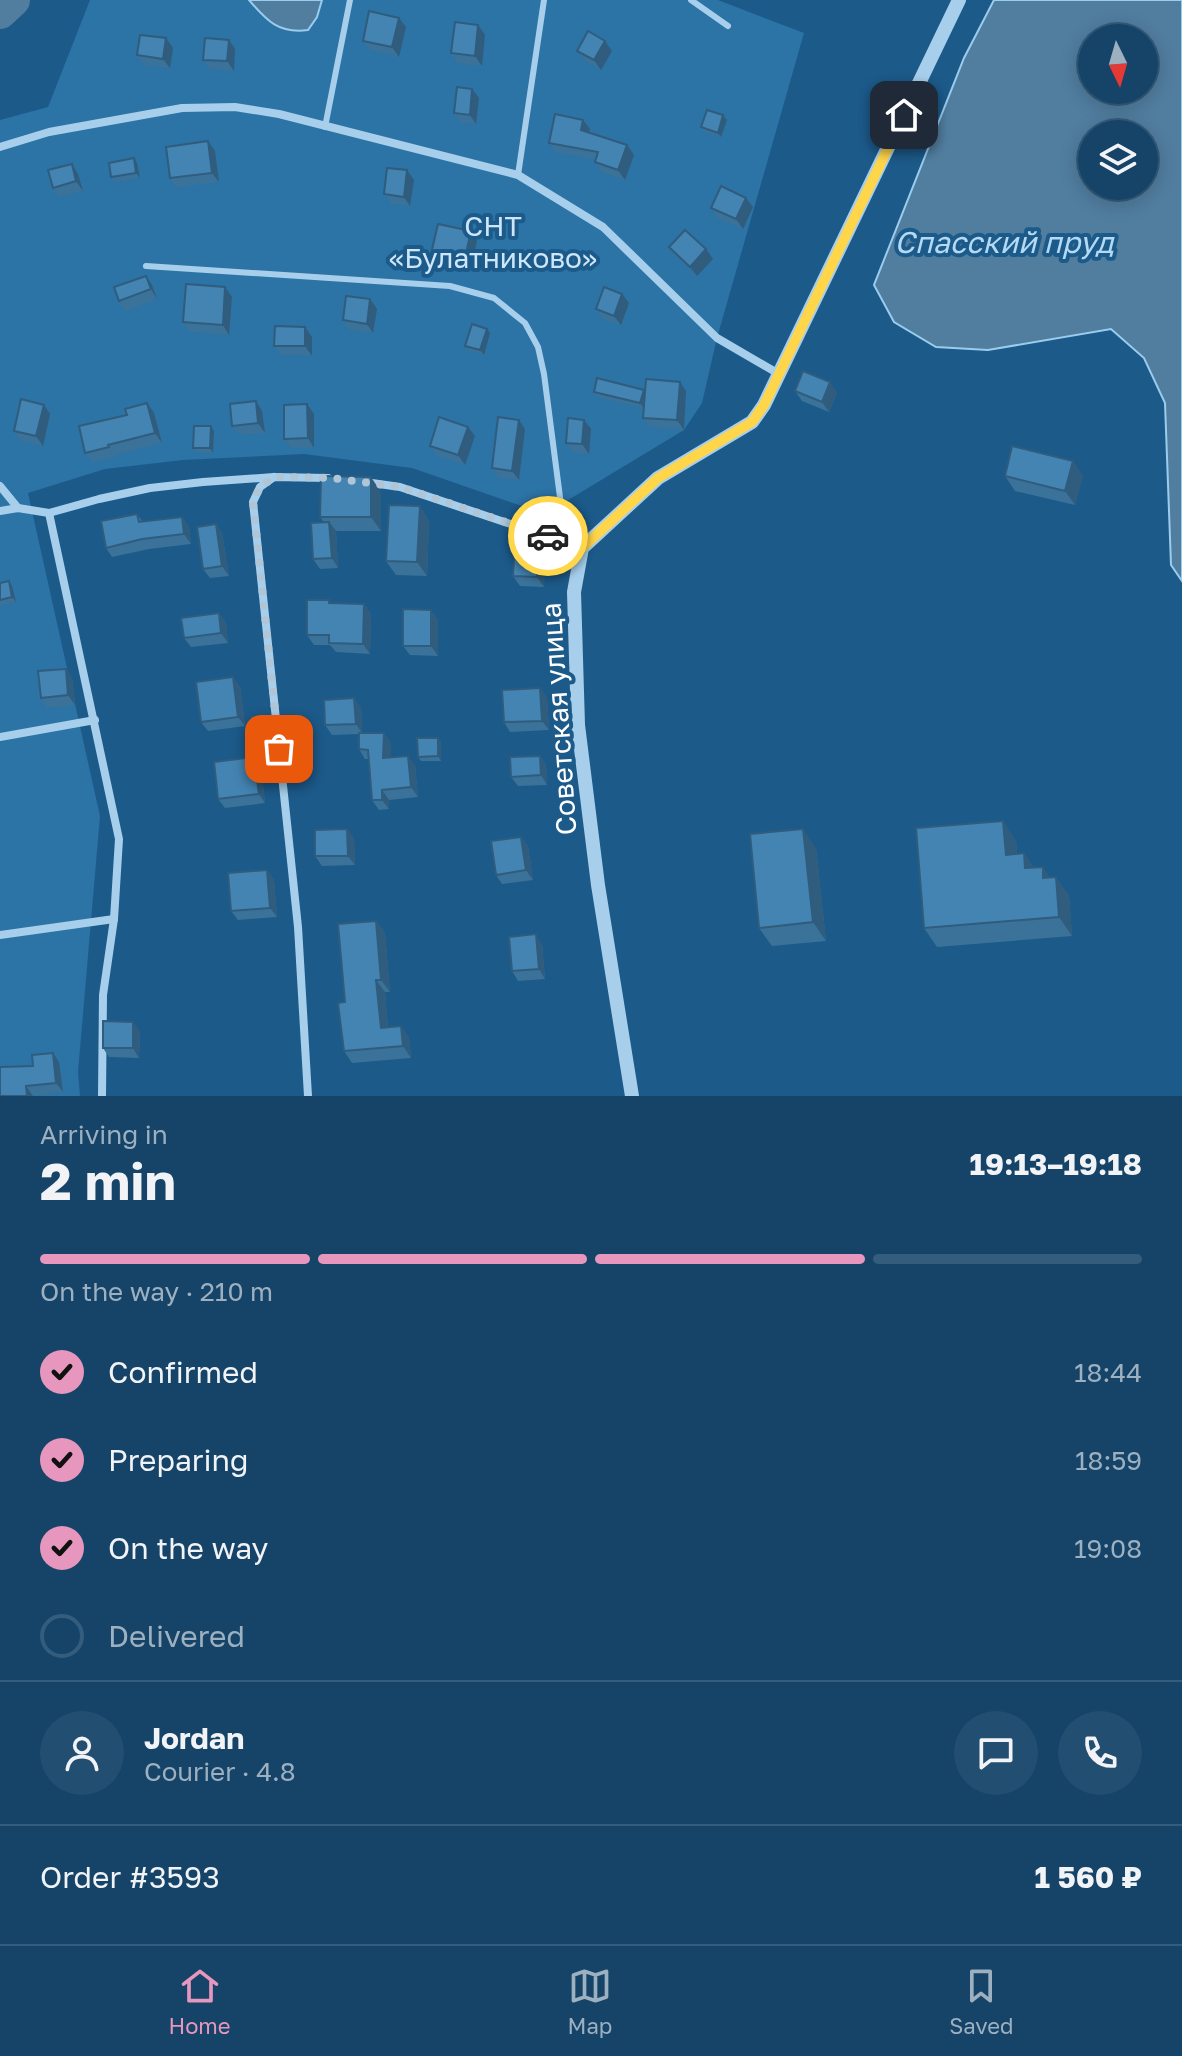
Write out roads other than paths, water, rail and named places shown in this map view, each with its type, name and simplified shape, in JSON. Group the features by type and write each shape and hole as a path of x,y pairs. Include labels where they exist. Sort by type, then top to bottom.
{"street":[{"path":"359,481 400,487 582,548 658,478 752,422 764,405 959,0"},
{"path":"0,147 49,132 182,108 235,107 279,114 518,175 603,227 717,338 779,374"},
{"path":"274,477 260,487 253,502 298,927 308,1096"},
{"path":"0,511 18,508 49,513 150,488 274,477 331,478"},
{"path":"0,486 18,508"},
{"path":"49,513 119,839 114,919 103,995 102,1096"},
{"name":"Советская улица","path":"582,548 574,592 578,725 598,885 632,1096"},
{"path":"0,737 95,720"},
{"path":"0,935 114,919"}],"lane":[{"path":"325,127 350,0"},
{"path":"518,175 544,0"},
{"path":"691,0 728,26"},
{"path":"146,266 450,286 494,298 525,323 538,347 564,528 582,548"}],"water":[{"path":"249,0 322,0 317,17 308,30 298,31 274,24"},
{"name":"Спасский пруд","path":"994,0 1182,0 1182,581 1171,565 1165,403 1144,358 1111,329 988,350 936,347 894,322 874,285 964,58"}],"waterway":[{"path":"0,12 13,0"}],"park label":[{"name":"СНТ «Булатниково»","path":"493,241"}]}
